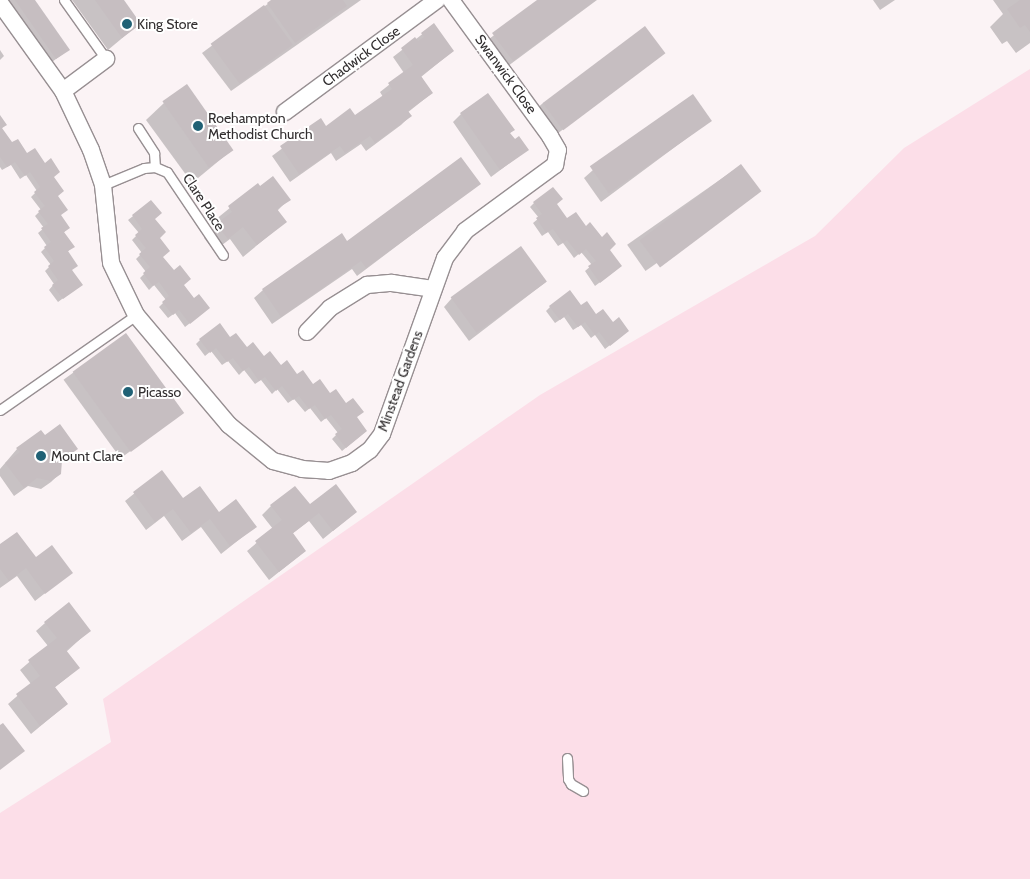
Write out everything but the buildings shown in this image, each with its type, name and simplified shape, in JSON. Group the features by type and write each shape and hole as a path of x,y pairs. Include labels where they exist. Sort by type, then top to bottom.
{"street":[{"name":"Chadwick Close","path":"285,112 437,0"},
{"name":"Swanwick Close","path":"450,0 525,98 558,150"},
{"name":"Minstead Gardens","path":"0,3 63,91 91,150 102,184 111,262 136,315 229,425 273,461 302,469 329,471 352,463 370,450 382,434 445,258 465,231 555,165 558,150"},
{"path":"63,91 106,59"},
{"path":"307,332 330,308 367,284 392,284 433,290"}],"lane":[{"path":"64,0 106,59"},
{"path":"102,184 133,171 155,167 154,153 138,128"},
{"name":"Clare Place","path":"155,167 167,172 176,182 223,255"},
{"path":"0,410 136,315"},
{"path":"568,758 568,779 571,784 583,791"}],"shaded area":[{"path":"1030,69 1030,879 0,879 0,813 111,742 103,699 540,395 815,236 904,148"}],"place":[{"name":"King Store","path":"127,24"},
{"name":"Roehampton Methodist Church","path":"198,126"},
{"name":"Picasso","path":"128,392"},
{"name":"Mount Clare","path":"41,456"}]}
